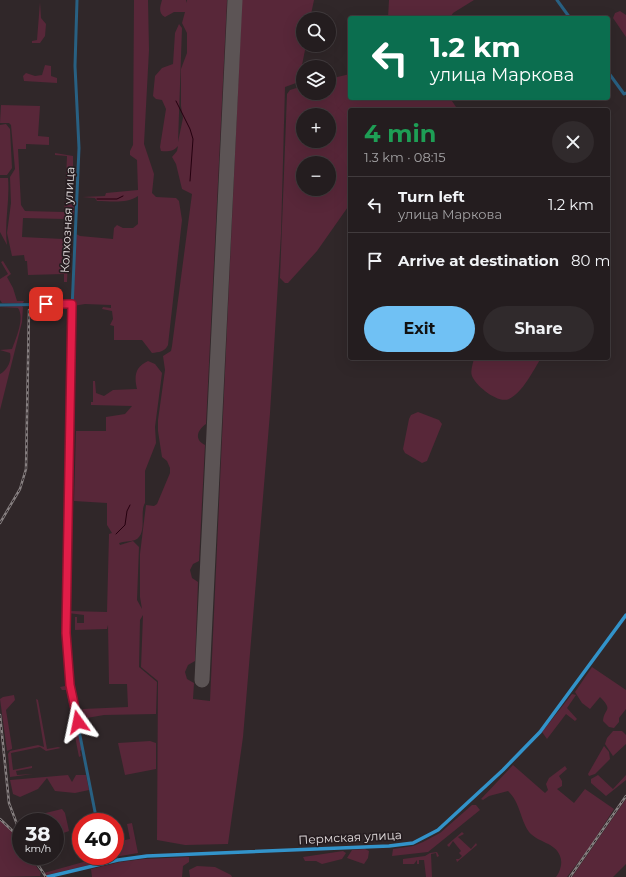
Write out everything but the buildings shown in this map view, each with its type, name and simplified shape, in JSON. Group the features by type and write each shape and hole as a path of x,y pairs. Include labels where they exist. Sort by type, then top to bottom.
{"main road":[{"name":"Пермская улица","path":"124,860 147,856 406,845 426,838 454,817 526,747 626,615"},
{"name":"Пермская улица","path":"47,877 97,865"}],"street":[{"name":"Колхозная улица","path":"77,0 75,66 79,148 72,304 66,643 70,685 95,813"},
{"path":"557,0 569,16"},
{"path":"610,74 625,93"},
{"path":"0,305 72,304"}],"shaded area":[{"path":"134,0 148,0 149,50 144,144 154,174 152,193 156,197 176,198 179,201 182,220 168,345 159,352 152,353 142,340 114,340 114,326 110,325 113,319 112,311 102,309 103,307 111,308 111,305 85,304 73,306 76,234 80,236 113,239 114,228 117,225 123,228 133,228 138,224 138,196 134,199 118,202 97,201 95,198 82,197 105,196 106,193 138,190 137,160 130,155 133,145"},
{"path":"162,0 186,0 186,3 187,0 227,0 206,424 200,429 198,435 199,440 205,445 199,561 193,564 190,570 192,578 198,582 195,661 188,665 185,672 187,679 194,683 193,699 210,701 242,0 314,0 311,12 296,12 296,52 305,52 303,60 296,60 296,83 285,87 281,234 270,413 243,737 228,844 185,845 157,840 158,681 141,667 143,615 140,620 139,667 157,682 156,714 104,715 81,719 80,712 83,709 128,707 127,684 109,684 108,625 107,629 75,630 75,617 77,617 77,623 84,623 84,615 68,613 69,607 70,611 107,612 109,534 112,533 107,525 107,503 74,501 76,431 106,431 106,417 125,414 132,406 91,405 91,402 93,402 93,381 95,381 96,393 104,396 113,390 137,389 136,372 140,366 148,361 155,364 162,373 155,427 156,443 145,471 145,503 143,507 141,533 135,540 119,543 120,545 133,541 139,547 137,600 142,609 140,597 140,554 146,505 154,506 157,504 170,473 170,468 167,461 162,457 158,431 158,420 165,370 163,356 171,351 172,346 192,194 182,189 176,164 172,157 177,151 178,146 173,150 161,151 160,147 166,109 162,100 156,99 153,96 155,76 162,68 173,64 175,33 179,24 182,28 178,142 183,118 181,106 181,69 187,53 187,33 182,23 185,12 174,12 165,17 160,12"},
{"path":"389,0 474,0 453,13 451,16 388,16"},
{"path":"40,2 41,18 46,24 45,36 40,43 32,43 32,41 37,40"},
{"path":"620,11 626,15 626,37 613,18 615,13"},
{"path":"45,65 51,66 51,76 57,78 57,83 24,81 23,76 26,73 35,76 42,75"},
{"path":"348,74 348,100 451,100 457,108 348,108 348,207 317,251 288,283 285,283 280,278 287,94 290,90 296,88 296,100 336,100 336,77"},
{"path":"1,105 40,106 38,136 49,137 49,145 26,144 26,149 18,149 21,205 25,211 64,212 65,201 74,201 74,215 65,217 64,219 23,218 22,237 63,239 64,237 64,259 68,260 67,282 64,282 64,274 28,275 27,261 25,261 24,255 12,256 7,233 11,203 10,177 15,169 11,125 9,123 0,123"},
{"path":"6,124 10,129 12,168 7,175 0,175 0,125"},
{"path":"55,153 73,156 73,179 66,179 67,156 55,155"},
{"path":"0,178 8,178 6,228 7,245 0,232"},
{"path":"3,261 11,274 7,277 13,288 17,301 24,301 23,303 2,303 0,300 0,279 8,274 1,262"},
{"path":"22,306 22,322 0,410 0,374 8,365 10,353 0,350 12,349 18,334 21,317 18,308 0,307"},
{"path":"474,360 540,360 519,391 509,399 504,400 494,397 478,385 472,376"},
{"path":"418,412 439,420 442,424 427,461 422,463 405,453 403,449 409,419 411,415"},
{"path":"592,667 626,690 626,709 614,728 609,727 603,721 607,705 600,697 590,709 582,703 575,692"},
{"path":"65,686 69,691 82,749 80,751 81,756 79,757 66,690 62,690 60,687"},
{"path":"572,694 576,695 567,708 577,719 575,721 566,714 547,739 542,732"},
{"path":"14,695 15,700 6,710 12,747 12,749 7,751 0,699"},
{"path":"36,699 38,700 47,749 58,747 61,748 46,751 40,747 11,753 13,770 32,766 32,768 16,771 17,775 33,774 10,777 8,754 10,751 38,745 44,747"},
{"path":"613,731 622,731 626,735 626,744 613,756 605,744 607,738"},
{"path":"150,741 156,743 156,769 125,775 118,743"},
{"path":"604,746 609,752 610,759 595,774 589,776 588,774"},
{"path":"513,765 545,793 548,790 546,784 549,778 565,766 567,769 559,776 562,781 562,786 557,789 574,803 585,789 614,809 589,848 567,877 556,877 560,870 561,864 561,859 558,852 551,845 529,832 518,805 508,791 489,796 483,800 481,799"},
{"path":"68,775 72,782 76,775 86,775 89,790 75,793 55,791 47,778 38,789 20,797 13,794 10,780"},
{"path":"598,775 613,789 626,775 626,780 606,796 591,783 591,779"},
{"path":"626,799 626,864 613,877 572,877"},
{"path":"472,805 476,805 480,810 428,852 392,856 393,849 413,846 440,833"},
{"path":"62,809 65,813 69,831 64,833 64,813 46,813"},
{"path":"0,820 12,831 12,865 35,865 41,873 40,876 0,877"},
{"path":"132,823 138,853 124,855 124,840 130,839 127,824"},
{"path":"462,832 464,834 458,837 471,849 476,843 477,845 457,862 456,859 459,859 462,856 459,853 461,851 453,841 449,847 447,845"},
{"path":"365,849 369,851 368,858 364,864 347,858 352,850"},
{"path":"343,851 346,853 342,859 322,864 316,861 305,861 303,857"},
{"path":"437,852 439,856 437,857 436,853 431,854 432,877 426,877 424,860 419,860 419,864 417,864 417,860 414,864 403,864 403,859 425,856 430,853"},
{"path":"189,857 189,862 183,866 182,877 92,877 91,869 108,865 124,865 124,862"},
{"path":"73,865 90,865 47,875 44,873"},
{"path":"197,866 215,867 231,875 232,877 190,877 189,870"}],"waterway":[{"path":"176,101 190,129 193,139 190,181"},
{"path":"97,199 117,199 123,196"},
{"path":"116,534 125,525 127,511 130,505"}],"runway":[{"path":"202,680 235,0"}],"railway":[{"path":"0,523 20,489 26,469 29,310"},
{"path":"0,715 9,803 13,813"},
{"path":"570,877 626,796"},
{"path":"0,819 12,830"},
{"path":"38,865 46,877"}],"route":[{"path":"46,304 72,304 66,643 70,685 78,722"}]}
